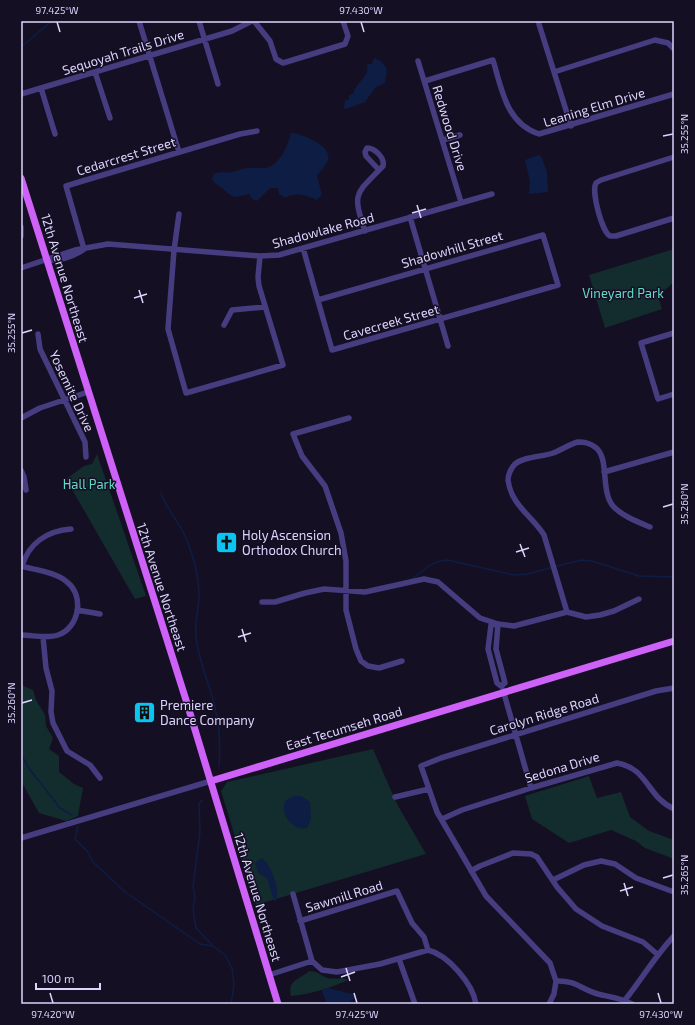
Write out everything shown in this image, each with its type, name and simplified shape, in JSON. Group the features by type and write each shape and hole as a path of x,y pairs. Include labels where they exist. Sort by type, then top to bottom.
{"main road":[{"name":"12th Avenue Northeast","path":"21,178 211,781 278,1004"},
{"name":"East Tecumseh Road","path":"211,781 502,689 674,641"}],"street":[{"path":"139,21 179,152"},
{"path":"199,21 218,84"},
{"path":"253,21 267,36 272,44 276,59 281,62 341,46 346,42 348,36 343,21"},
{"name":"Sequoyah Trails Drive","path":"21,94 232,31 253,21"},
{"path":"538,21 571,126"},
{"path":"554,72 652,41 664,41 674,49"},
{"name":"Leaning Elm Drive","path":"425,81 493,60 508,108 517,121 539,134 571,126 674,94"},
{"name":"Redwood Drive","path":"418,61 461,202"},
{"path":"95,72 110,118"},
{"path":"41,88 55,134"},
{"name":"Cedarcrest Street","path":"84,249 66,186 240,134 257,131"},
{"path":"443,140 460,135"},
{"path":"674,157 605,178 596,183 594,192 605,230 608,235 616,236 674,218"},
{"path":"365,231 357,204 357,197 360,190 379,170"},
{"name":"Shadowlake Road","path":"21,268 46,260 57,261 76,255 84,249 108,244 260,256 279,255 492,194"},
{"path":"179,214 174,250 168,329 186,393 282,365 258,281 260,256"},
{"path":"410,217 448,346"},
{"path":"21,227 21,236"},
{"name":"Shadowhill Street","path":"318,300 543,235 558,285"},
{"name":"Cavecreek Street","path":"303,248 332,350 558,285"},
{"path":"224,325 232,310 265,307"},
{"path":"674,333 641,343 658,399 674,394"},
{"name":"Yosemite Drive","path":"38,334 40,349 85,442 86,457"},
{"path":"21,418 40,408 88,392"},
{"path":"349,418 293,434 302,456 317,474 327,490 345,550 346,610 356,649 361,661 368,666 379,668 402,661"},
{"path":"567,612 544,535 538,525 522,511 511,490 508,479 510,471 515,464 525,459 546,455 576,443 584,442 597,448 601,454 607,494 614,507 632,519 650,527"},
{"path":"604,472 674,452"},
{"path":"21,470 24,477 26,490"},
{"path":"21,635 43,637 54,636 64,632 72,623 77,610 76,596 69,582 56,576 21,566 28,551 38,540 59,530 71,529"},
{"path":"262,602 275,602 305,592 324,589 364,592 424,579 438,582 480,618 498,624 514,626 567,612 586,616 600,615 614,611 639,599"},
{"path":"77,610 100,614"},
{"path":"498,624 496,649 505,683 502,689 531,788"},
{"path":"43,637 46,668 52,691 51,712 53,723 67,751 90,765 100,778"},
{"name":"Carolyn Ridge Road","path":"429,789 421,766 662,689 674,688"},
{"name":"Sedona Drive","path":"442,819 462,810 531,788 618,763 628,765 639,772 659,800 674,809"},
{"name":"East Tecumseh Road","path":"21,838 211,781"},
{"path":"395,797 429,789 442,819 486,896 550,963 556,981 554,994 549,1004"},
{"path":"471,871 511,854 523,852 537,857 568,901 602,926 643,942 657,954"},
{"path":"553,880 584,865 600,861 615,864 636,878 674,892"},
{"name":"Sawmill Road","path":"300,921 397,891 412,923 424,937 428,950"},
{"path":"293,894 312,961 317,967 329,972 399,959 428,950 443,956 466,980 474,994 476,1004"},
{"path":"626,1000 657,954 674,936"},
{"path":"399,959 415,1004"},
{"path":"269,975 312,961"},
{"path":"556,981 572,982 597,994 626,1000 632,1004"}],"green space":[{"name":"Vineyard Park","path":"674,249 674,282 658,296 662,309 605,328 589,275"},
{"name":"Hall Park","path":"97,454 146,596 135,599 66,479 84,466 92,464"},
{"path":"21,678 23,686 33,690 36,700 45,715 46,726 53,738 49,749 59,756 59,772 74,784 83,788 78,816 66,821 39,813 21,781"},
{"path":"373,749 397,804 426,854 256,905 221,791 227,782"},
{"path":"589,776 597,798 621,792 630,817 649,831 674,840 674,859 645,848 636,841 611,830 569,843 532,819 525,796"},
{"path":"309,971 328,978 343,978 348,980 321,990 291,996 290,991 292,983"}],"water":[{"path":"374,58 381,61 387,69 385,83 376,87 365,102 346,109 344,108 345,100 349,100 349,95 353,94 365,76 367,64 372,64"},
{"path":"291,133 302,135 315,141 326,150 328,155 327,162 317,176 322,194 317,200 297,195 285,198 279,194 278,188 270,188 257,201 252,199 249,194 236,197 231,196 213,181 212,179 216,173 232,172 246,168 266,168 271,166 283,154"},
{"path":"539,155 541,156 547,172 548,192 529,194 530,181 525,160"},
{"path":"294,796 301,796 310,802 311,819 307,828 297,827 286,816 284,805 286,800"},
{"path":"262,858 269,866 276,884 276,901 274,901 267,878 258,873 255,863"},
{"path":"328,988 356,995 356,998 345,1004 327,1004 322,992 323,989"}],"waterway":[{"path":"21,47 52,21"},
{"path":"161,493 186,539 196,568 199,596 196,624 197,645 214,703 217,719 220,742 219,766"},
{"path":"412,579 432,564 447,560 514,575 528,574 582,560 592,561 639,576 674,577"},
{"path":"21,754 28,767 60,808 72,815"},
{"path":"202,800 199,804 200,832 193,886 195,899 193,906 194,917 196,928 213,946 225,955 232,968 234,985 231,1004"},
{"path":"78,826 75,839 87,851 93,862 124,891 200,944 213,946"}],"place":[{"name":"Holy Ascension Orthodox Church","path":"226,542"},
{"name":"Premiere Dance Company","path":"144,712"}]}
